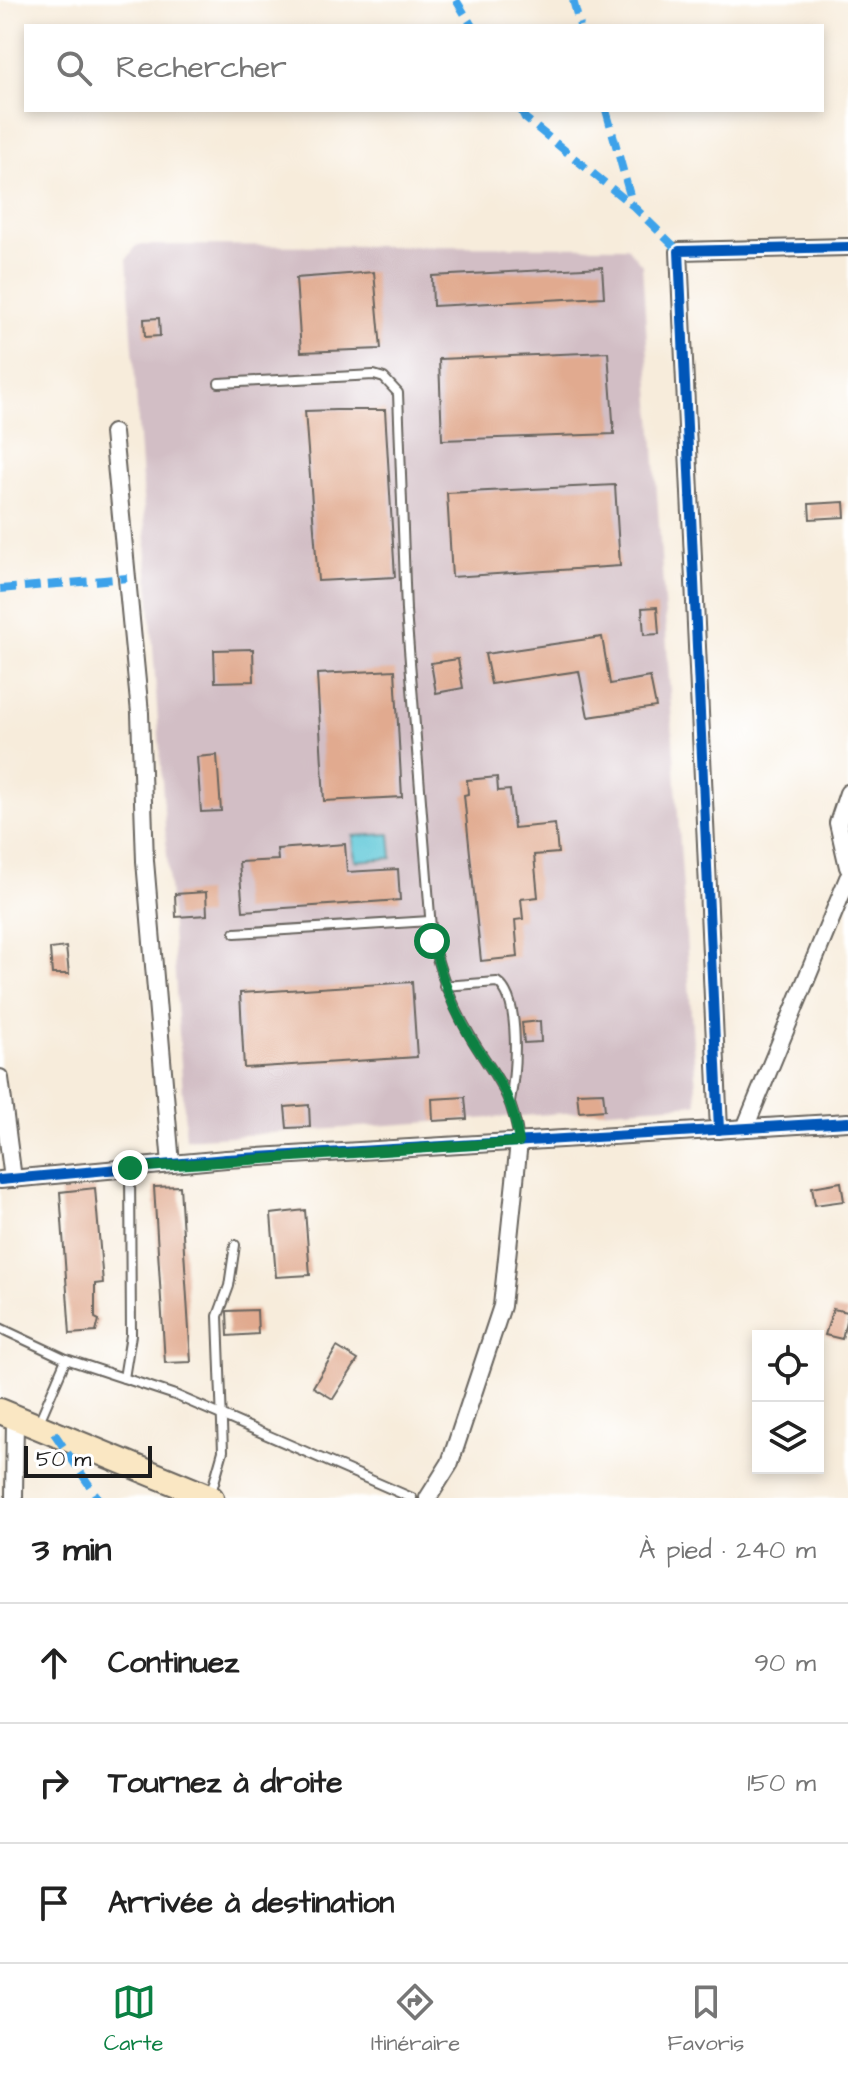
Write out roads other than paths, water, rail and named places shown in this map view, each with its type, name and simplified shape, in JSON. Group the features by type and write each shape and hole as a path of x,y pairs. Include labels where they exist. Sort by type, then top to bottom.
{"main road":[{"path":"17,1418 210,1498"}],"street":[{"path":"719,1130 679,251 848,247"},
{"path":"113,433 140,713 145,861 171,1164"},
{"path":"848,793 838,823 848,867"},
{"path":"745,1128 848,878"},
{"path":"0,1078 6,1179 171,1164 848,1122"},
{"path":"428,1498 450,1463 502,1306 519,1142"},
{"path":"14,1498 17,1418"}],"lane":[{"path":"219,383 374,375 384,378 398,393 406,611 430,921 444,986 470,1036 496,1071 509,1102 519,1142"},
{"path":"235,933 430,921"},
{"path":"444,986 497,982 504,986 509,998 517,1070 509,1102"},
{"path":"124,1378 131,1335 130,1168"},
{"path":"210,1498 223,1451 218,1316 229,1286 235,1245"},
{"path":"0,1328 66,1359 223,1416 412,1498"},
{"path":"17,1418 66,1359"}],"water":[{"path":"390,834 392,858 355,861 353,836"}]}
